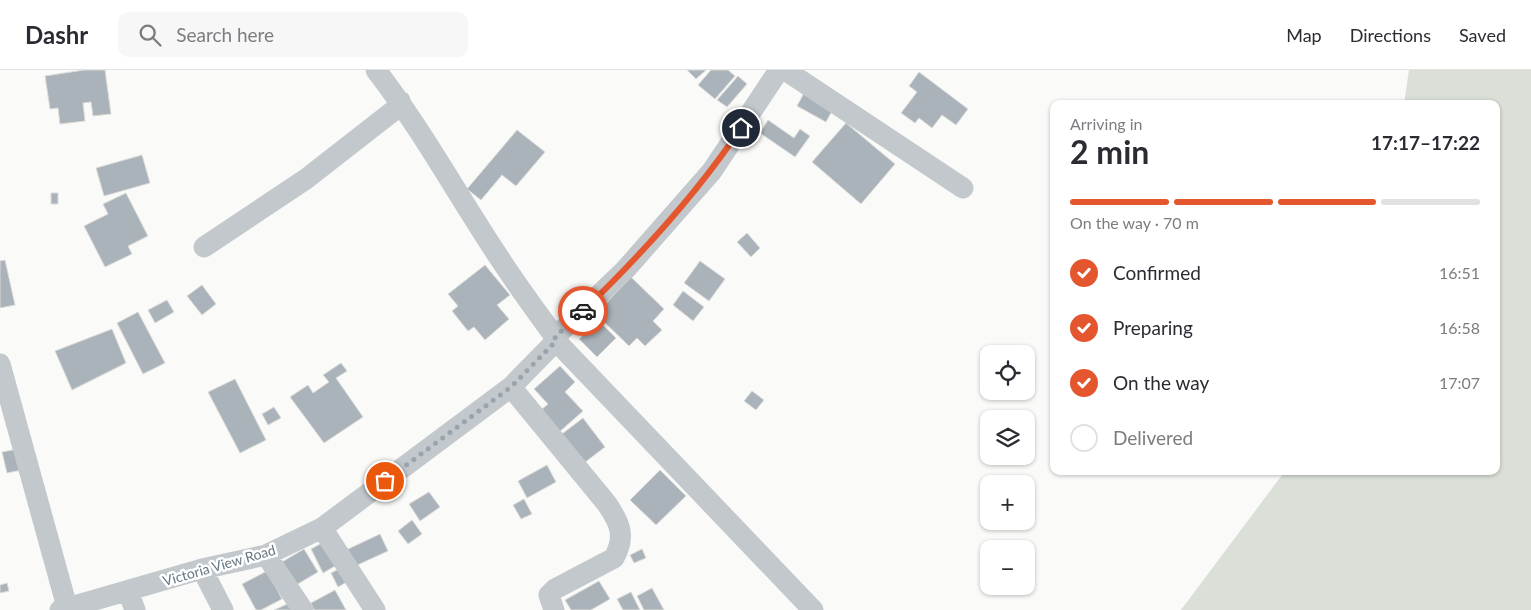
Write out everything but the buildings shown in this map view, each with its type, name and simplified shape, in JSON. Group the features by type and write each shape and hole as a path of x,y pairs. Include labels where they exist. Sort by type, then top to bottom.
{"street":[{"path":"376,70 400,101 502,262 556,339 813,610"},
{"name":"Victoria View Road","path":"64,609 132,601 202,569 266,555 322,528 511,387 556,339 626,270 712,171 779,70"},
{"path":"785,70 963,188"},
{"path":"204,246 306,179 397,108 400,101"},
{"path":"0,364 64,609"},
{"path":"511,387 607,504 620,523 619,549 614,558 555,589 549,595 554,610"},
{"path":"322,528 375,610"},
{"path":"266,555 303,610"},
{"path":"202,569 223,610"}],"shaded area":[{"path":"1409,70 1531,70 1531,610 1181,610 1282,475 1500,475 1500,100 1405,100"}],"way so far":[{"path":"385,481 511,387 556,341 555,337 583,311"}],"route":[{"path":"583,311 626,270 712,171 741,128"}]}
